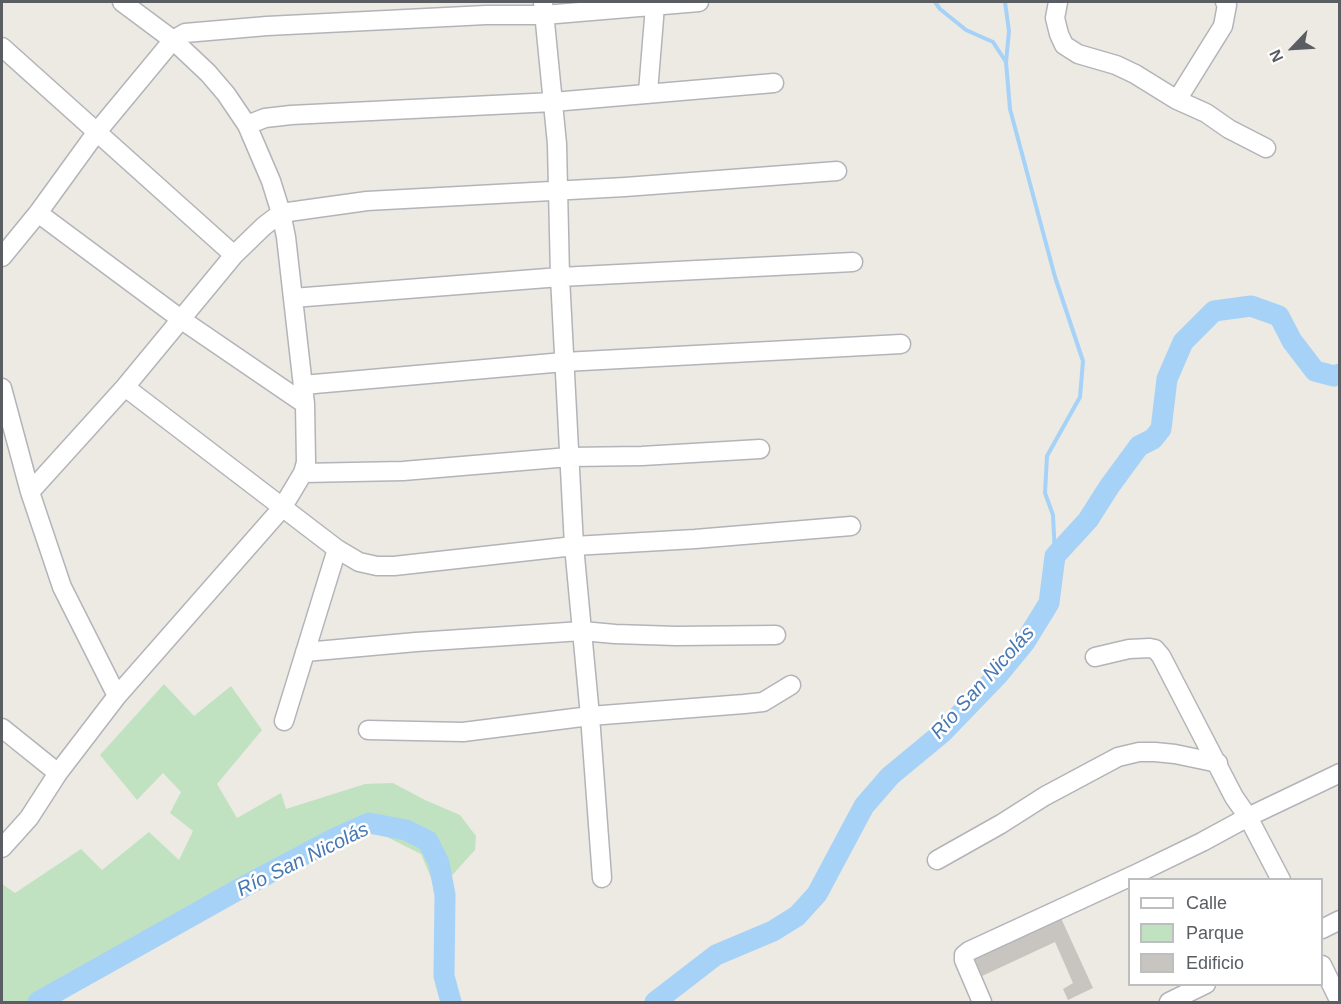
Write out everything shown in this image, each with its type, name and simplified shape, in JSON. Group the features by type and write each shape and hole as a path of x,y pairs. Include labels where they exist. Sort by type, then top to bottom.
{"street":[{"path":"2,848 28,818 57,773 117,696 282,508 303,473 307,452 305,404 286,237 271,181 247,125 226,94 208,73 173,40 122,2"},
{"path":"2,257 38,213 96,133 173,40 185,33 200,30 486,15 543,8 655,6 699,2"},
{"path":"1059,2 1055,18 1059,34 1065,45 1078,54 1116,65 1135,74 1177,100 1206,113 1229,129 1266,148"},
{"path":"1177,100 1223,26 1227,5 1225,2"},
{"path":"648,92 655,6"},
{"path":"543,8 557,144 560,277 574,546 602,878"},
{"path":"2,47 234,255"},
{"path":"247,125 265,118 291,115 553,102 648,92 774,83"},
{"path":"30,492 125,387 234,255 281,213 367,201 625,187 837,171"},
{"path":"38,213 182,320 305,404"},
{"path":"293,298 560,277 853,262"},
{"path":"303,385 564,362 901,344"},
{"path":"125,387 337,549 359,562 377,566 574,546 851,526"},
{"path":"2,388 30,492 62,587 117,696"},
{"path":"303,473 403,471 569,457 642,456 760,449"},
{"path":"284,721 337,549"},
{"path":"305,652 582,631 676,636 776,635"},
{"path":"1095,657 1129,649 1150,648 1155,649 1161,656 1234,796 1248,817 1280,878"},
{"path":"368,730 463,732 590,716 756,703 770,698 791,685"},
{"path":"2,728 57,773"},
{"path":"937,860 1062,786 1118,757 1139,752 1155,752 1218,764"},
{"path":"1128,878 1340,773"},
{"path":"981,1002 964,955 1128,878"},
{"path":"1323,929 1340,921"},
{"path":"1323,967 1340,1002"},
{"path":"1169,1002 1202,986"}],"green space":[{"path":"164,684 194,716 231,686 262,730 217,784 237,818 281,793 286,809 365,784 393,783 460,815 476,836 475,850 437,892 421,854 361,824 210,904 41,1002 2,1002 2,884 15,893 81,849 102,870 149,832 179,860 193,831 170,813 181,792 163,773 137,800 100,755"}],"building":[{"path":"1060,916 1093,988 1068,1000 1063,989 1073,983 1055,942 982,976 974,957"}],"waterway":[{"path":"935,2 940,9 966,30 993,42 1006,62 1010,109 1055,277 1083,361 1080,397 1047,456 1045,493 1053,515 1055,556"},
{"path":"1005,2 1009,31 1006,62"},
{"name":"Río San Nicolás","path":"655,1002 716,955 773,931 797,916 817,894 864,806 890,776 942,733 997,676 1025,642 1049,603 1055,556 1088,520 1139,446 1153,439 1161,429 1167,379 1183,342 1214,311 1251,306 1279,316 1292,341 1315,371 1334,376 1340,374"},
{"name":"Río San Nicolás","path":"38,1002 243,887 335,838 369,823 406,830 428,841 439,863 445,895 444,976 451,1002"}]}
